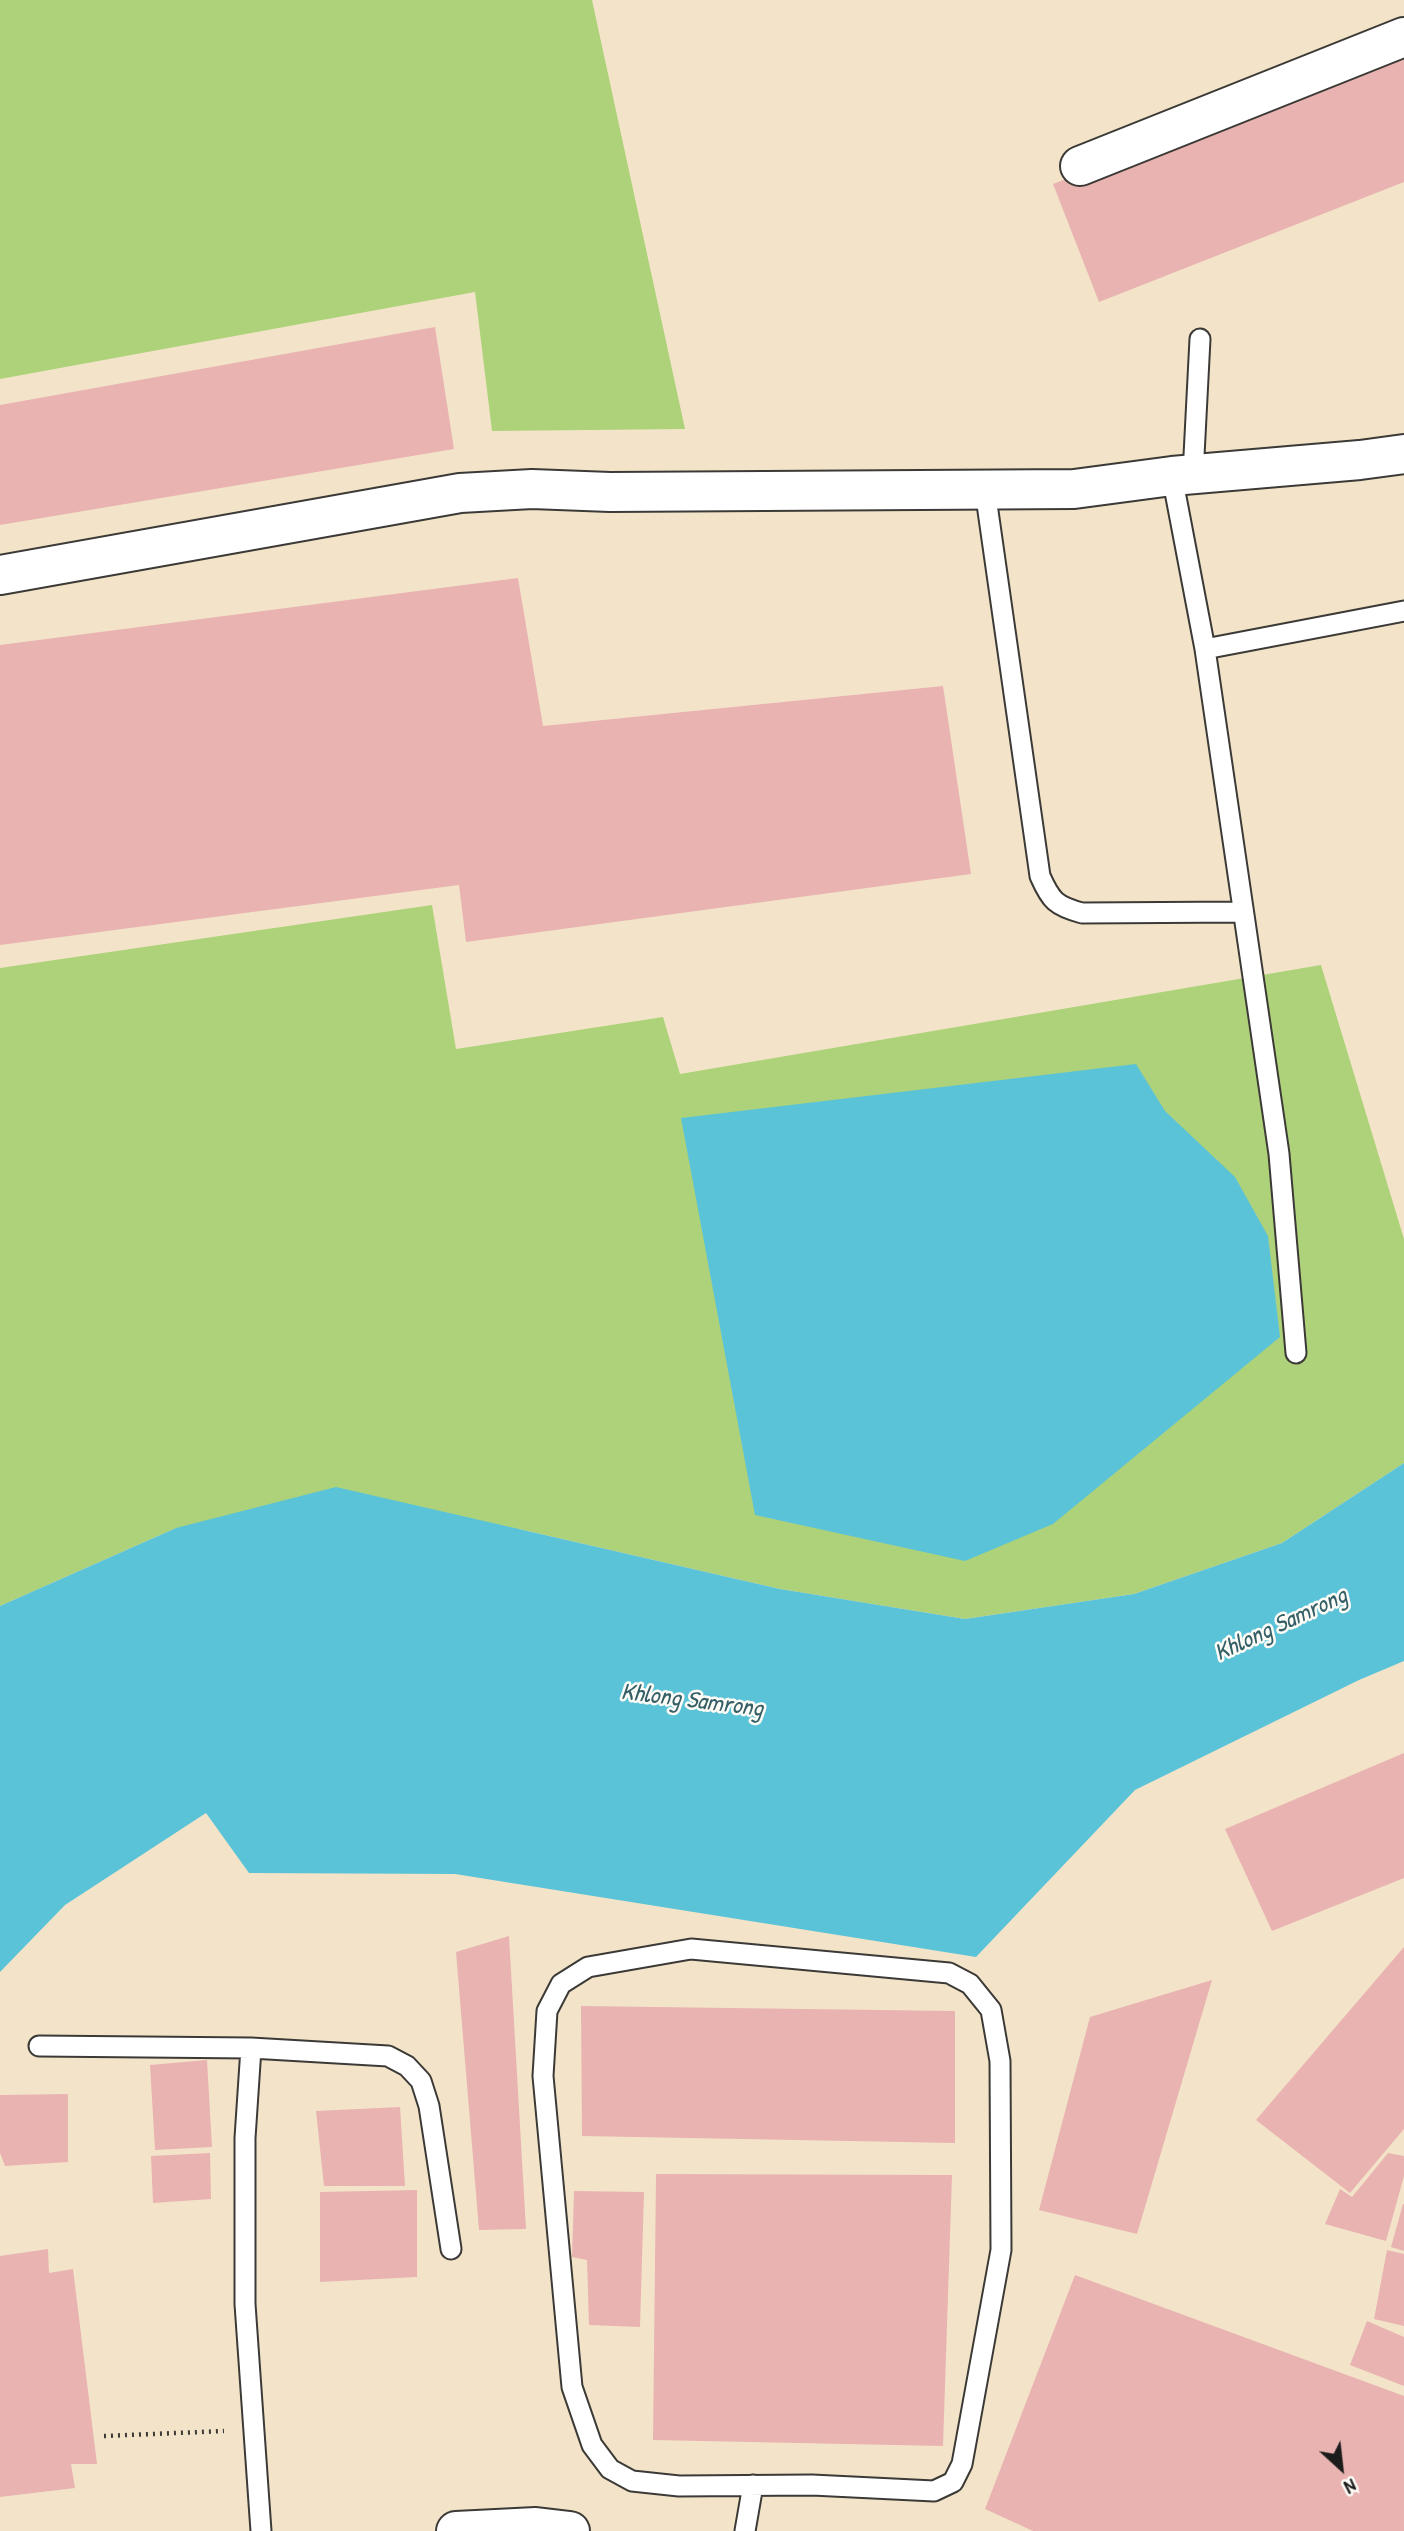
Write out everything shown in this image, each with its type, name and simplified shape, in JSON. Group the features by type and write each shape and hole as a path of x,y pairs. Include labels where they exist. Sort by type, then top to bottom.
{"street":[{"path":"1080,166 1404,37"},
{"path":"0,575 460,493 532,489 610,492 1074,489 1404,454"},
{"path":"462,2531 536,2528 570,2531"}],"lane":[{"path":"1200,339 1183,476 1242,912 1279,1154 1296,1353"},
{"path":"985,490 1041,876 1049,896 1063,908 1082,913 1242,912"},
{"path":"1205,649 1404,611"},
{"path":"691,1950 949,1973 970,1984 991,2010 1000,2061 1000,2250 962,2464 953,2482 934,2491 753,2485 679,2486 632,2482 610,2469 592,2445 572,2387 543,2076 547,2011 561,1984 588,1966 691,1950"},
{"path":"39,2046 251,2048 388,2056 408,2066 421,2081 429,2106 451,2249"},
{"path":"251,2048 245,2138 245,2304 261,2531"},
{"path":"746,2531 753,2485"}],"path":[{"path":"104,2436 253,2430"}],"green space":[{"path":"0,0 592,0 685,429 492,431 475,292 0,379"},
{"path":"432,905 456,1049 663,1017 680,1074 1321,965 1404,1239 1404,1463 1282,1543 1134,1594 965,1619 780,1589 519,1529 176,1528 0,1606 0,968"}],"water":[{"path":"1136,1064 1165,1111 1235,1177 1268,1236 1280,1337 1053,1524 965,1561 755,1515 681,1118"},
{"name":"Khlong Samrong","path":"1404,1463 1404,1661 1359,1680 1135,1790 976,1957 455,1874 249,1873 206,1813 65,1905 0,1972 0,1606 176,1528 336,1487 780,1589 965,1619 1134,1594 1282,1543"}],"building":[{"path":"1404,46 1404,182 1099,302 1053,184"},
{"path":"435,327 454,449 0,525 0,405"},
{"path":"518,578 543,726 943,686 971,874 466,942 459,885 0,945 0,645"},
{"path":"1404,1753 1404,1878 1272,1931 1225,1829"},
{"path":"509,1936 526,2229 479,2230 456,1952"},
{"path":"1404,1947 1404,2129 1350,2193 1256,2120"},
{"path":"1212,1980 1137,2234 1039,2210 1090,2017"},
{"path":"581,2006 955,2011 955,2143 582,2136"},
{"path":"207,2060 212,2147 155,2150 150,2065"},
{"path":"68,2094 68,2162 5,2166 0,2153 0,2095"},
{"path":"400,2107 405,2186 324,2186 316,2111"},
{"path":"210,2153 211,2199 153,2203 151,2156"},
{"path":"1388,2153 1404,2156 1404,2176 1386,2241 1325,2224 1340,2189 1352,2197"},
{"path":"656,2174 952,2175 943,2446 653,2440"},
{"path":"417,2190 417,2277 320,2282 320,2192"},
{"path":"574,2191 644,2192 640,2327 589,2325 587,2260 572,2257"},
{"path":"1404,2204 1404,2251 1391,2247"},
{"path":"48,2249 49,2273 73,2269 97,2464 71,2464 75,2488 0,2497 0,2256"},
{"path":"1387,2250 1404,2254 1404,2326 1374,2319"},
{"path":"1075,2275 1404,2396 1404,2531 1033,2531 985,2509"},
{"path":"1367,2321 1404,2337 1404,2386 1350,2365"}]}
